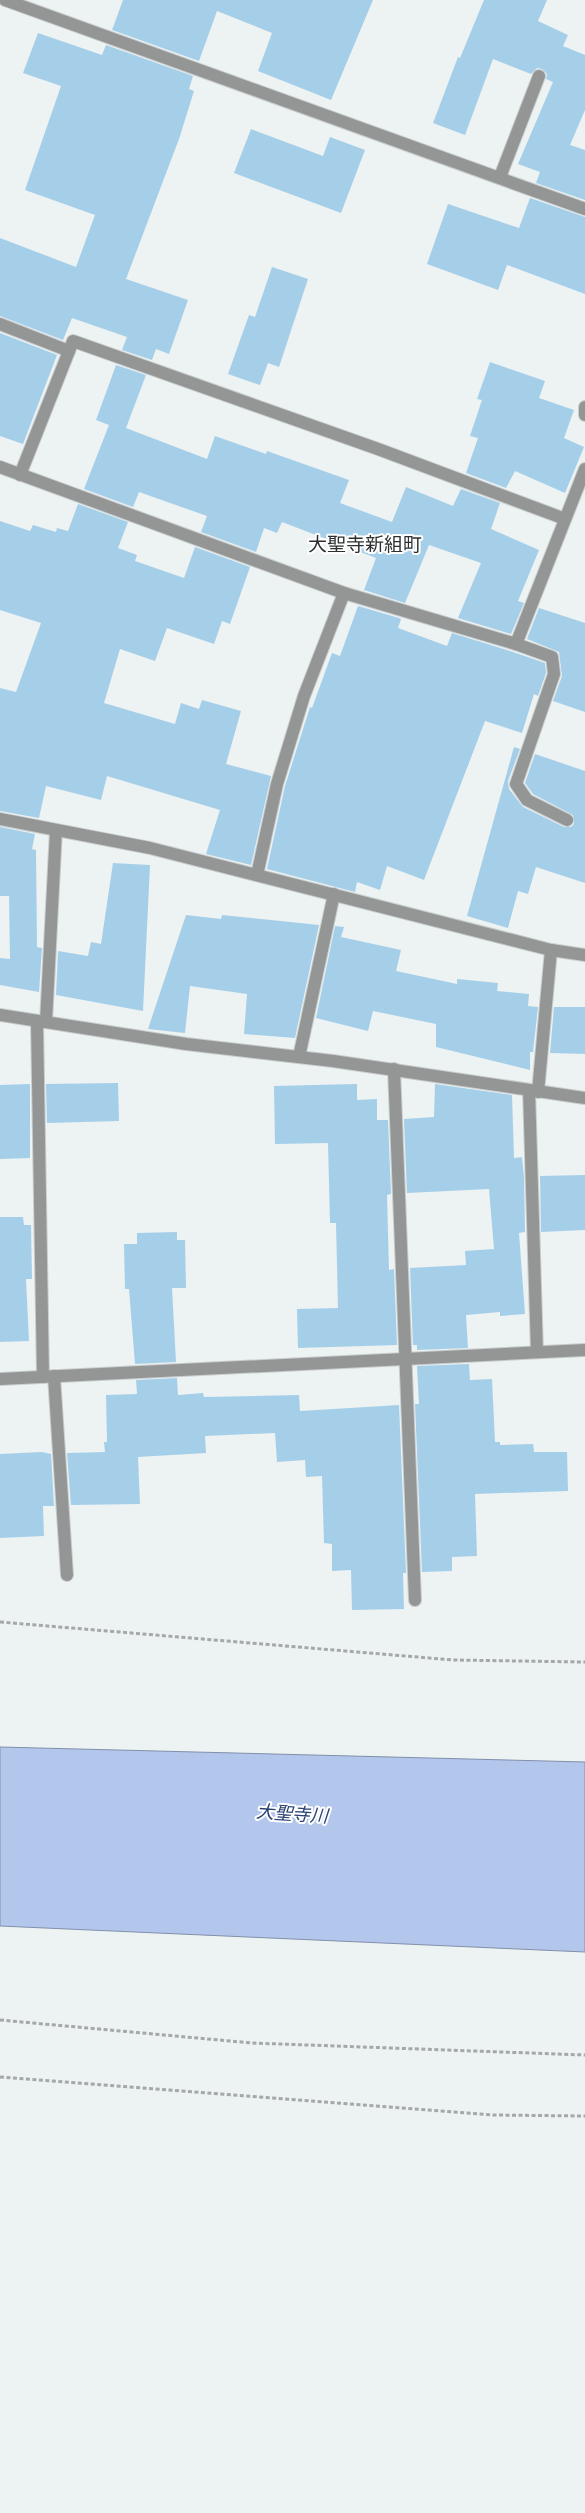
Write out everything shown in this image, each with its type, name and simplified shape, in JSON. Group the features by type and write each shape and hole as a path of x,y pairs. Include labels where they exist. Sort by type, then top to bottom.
{"street":[{"path":"0,12 4,0 585,209"},
{"path":"500,177 539,76"},
{"path":"0,324 69,351"},
{"path":"20,475 72,341 378,449 565,519"},
{"path":"585,407 585,415"},
{"path":"0,467 344,593 516,644 552,657 554,674 516,784 527,800 567,820"},
{"path":"516,644 585,469"},
{"path":"257,874 277,784 304,696 344,593"},
{"path":"0,819 150,848 551,950 585,955"},
{"path":"56,830 41,1022 49,1376 67,1575"},
{"path":"299,1057 334,894"},
{"path":"537,1352 533,1091 551,950"},
{"path":"0,1015 186,1044 394,1069 585,1098"},
{"path":"394,1069 415,1600"},
{"path":"0,1379 585,1350"}],"path":[{"path":"0,1622 453,1660 585,1662"},
{"path":"0,2020 252,2043 585,2055"},
{"path":"0,2077 473,2113 585,2116"}],"water":[{"name":"大聖寺川","path":"0,1747 585,1762 585,1952 0,1926"}],"building":[{"path":"123,0 373,0 331,100 258,71 272,33 217,11 199,61 112,30"},
{"path":"484,0 547,0 538,21 568,35 563,46 585,55 585,110 570,145 585,150 585,200 536,183 540,172 518,164 553,82 546,79 547,74 542,69 537,68 531,74 493,59 465,135 433,123 458,57 460,58"},
{"path":"38,33 102,55 106,45 193,76 189,89 194,91 179,139 126,279 188,300 169,354 156,349 152,360 122,350 127,337 72,318 63,340 0,316 0,238 76,267 95,215 25,190 61,86 23,73"},
{"path":"251,129 323,156 330,137 365,150 341,213 234,173"},
{"path":"530,198 585,217 585,294 507,265 498,290 427,264 448,204 519,228"},
{"path":"272,267 308,279 279,367 268,363 260,385 228,374 249,315 255,317"},
{"path":"0,333 57,355 23,444 0,436"},
{"path":"490,362 545,381 539,398 574,410 564,438 584,447 565,493 515,471 506,488 466,473 478,438 470,436 482,400 477,399"},
{"path":"116,365 146,375 126,428 207,459 215,436 266,454 267,451 349,480 340,503 392,522 406,487 453,506 461,489 500,503 491,529 539,550 518,601 524,603 511,634 458,618 481,563 429,545 405,603 364,590 376,558 282,522 277,533 264,528 256,552 201,532 207,516 139,492 133,507 84,489 109,425 96,420"},
{"path":"78,504 128,522 118,548 137,555 135,561 184,578 195,547 250,567 230,624 222,621 214,644 167,628 155,661 120,649 104,703 175,724 181,703 199,709 202,700 241,711 226,764 271,776 251,865 206,854 220,810 107,776 101,800 46,786 39,818 0,811 0,688 16,692 41,623 0,610 0,521 30,531 33,525 56,532 57,528 68,531"},
{"path":"358,606 399,618 401,619 398,628 447,646 452,633 545,663 546,673 538,696 534,694 522,733 485,721 424,880 387,866 380,890 357,882 355,892 267,869 285,786 310,707 312,708 332,653 340,656"},
{"path":"539,608 585,623 585,712 553,701 562,676 559,652 527,639"},
{"path":"514,747 520,749 508,781 509,789 523,807 564,827 571,827 574,824 573,815 533,794 525,783 535,754 585,771 585,883 536,867 528,894 518,891 508,928 467,916"},
{"path":"0,827 35,834 32,849 36,850 37,947 42,948 39,992 0,985 0,958 10,959 9,896 0,896"},
{"path":"113,863 150,865 143,1011 56,995 58,951 88,956 91,942 101,944"},
{"path":"186,915 221,919 222,915 319,925 295,1038 244,1034 247,994 190,986 185,1033 148,1029"},
{"path":"335,926 344,927 341,937 401,950 396,971 457,984 457,979 498,983 497,991 529,994 528,1006 538,1007 533,1052 530,1052 530,1070 436,1047 436,1024 373,1011 368,1031 316,1018"},
{"path":"554,1007 585,1007 585,1054 550,1053"},
{"path":"118,1083 119,1121 47,1123 46,1084"},
{"path":"30,1084 30,1158 0,1159 0,1085"},
{"path":"357,1084 357,1100 377,1099 377,1120 388,1120 391,1194 387,1195 389,1270 394,1269 397,1345 298,1348 297,1309 338,1308 336,1223 330,1223 328,1143 275,1144 274,1086"},
{"path":"435,1084 512,1095 514,1158 522,1157 524,1177 525,1232 519,1233 525,1314 500,1316 500,1312 466,1315 468,1348 417,1350 417,1345 413,1345 410,1268 466,1265 465,1251 494,1249 489,1189 407,1193 404,1119 434,1117"},
{"path":"585,1175 585,1230 541,1232 540,1176"},
{"path":"0,1217 23,1217 24,1225 31,1225 32,1279 26,1279 29,1341 0,1342"},
{"path":"177,1232 177,1240 185,1240 186,1288 172,1288 176,1362 135,1364 129,1289 125,1289 124,1244 137,1244 137,1233"},
{"path":"469,1364 470,1380 492,1379 495,1442 500,1442 500,1445 533,1444 534,1452 567,1452 568,1491 475,1494 477,1556 452,1557 452,1571 422,1572 415,1404 419,1404 417,1366"},
{"path":"177,1378 178,1395 203,1393 204,1397 299,1395 300,1411 399,1405 406,1573 403,1573 404,1609 352,1610 351,1570 332,1571 332,1544 324,1543 322,1476 306,1477 305,1460 277,1462 275,1433 205,1436 206,1453 138,1457 140,1504 71,1505 67,1453 105,1452 104,1442 107,1442 106,1395 137,1394 136,1380"},
{"path":"42,1452 51,1454 54,1506 43,1506 44,1536 0,1538 0,1454"}],"district":[{"name":"大聖寺新組町","path":"365,544"}]}
